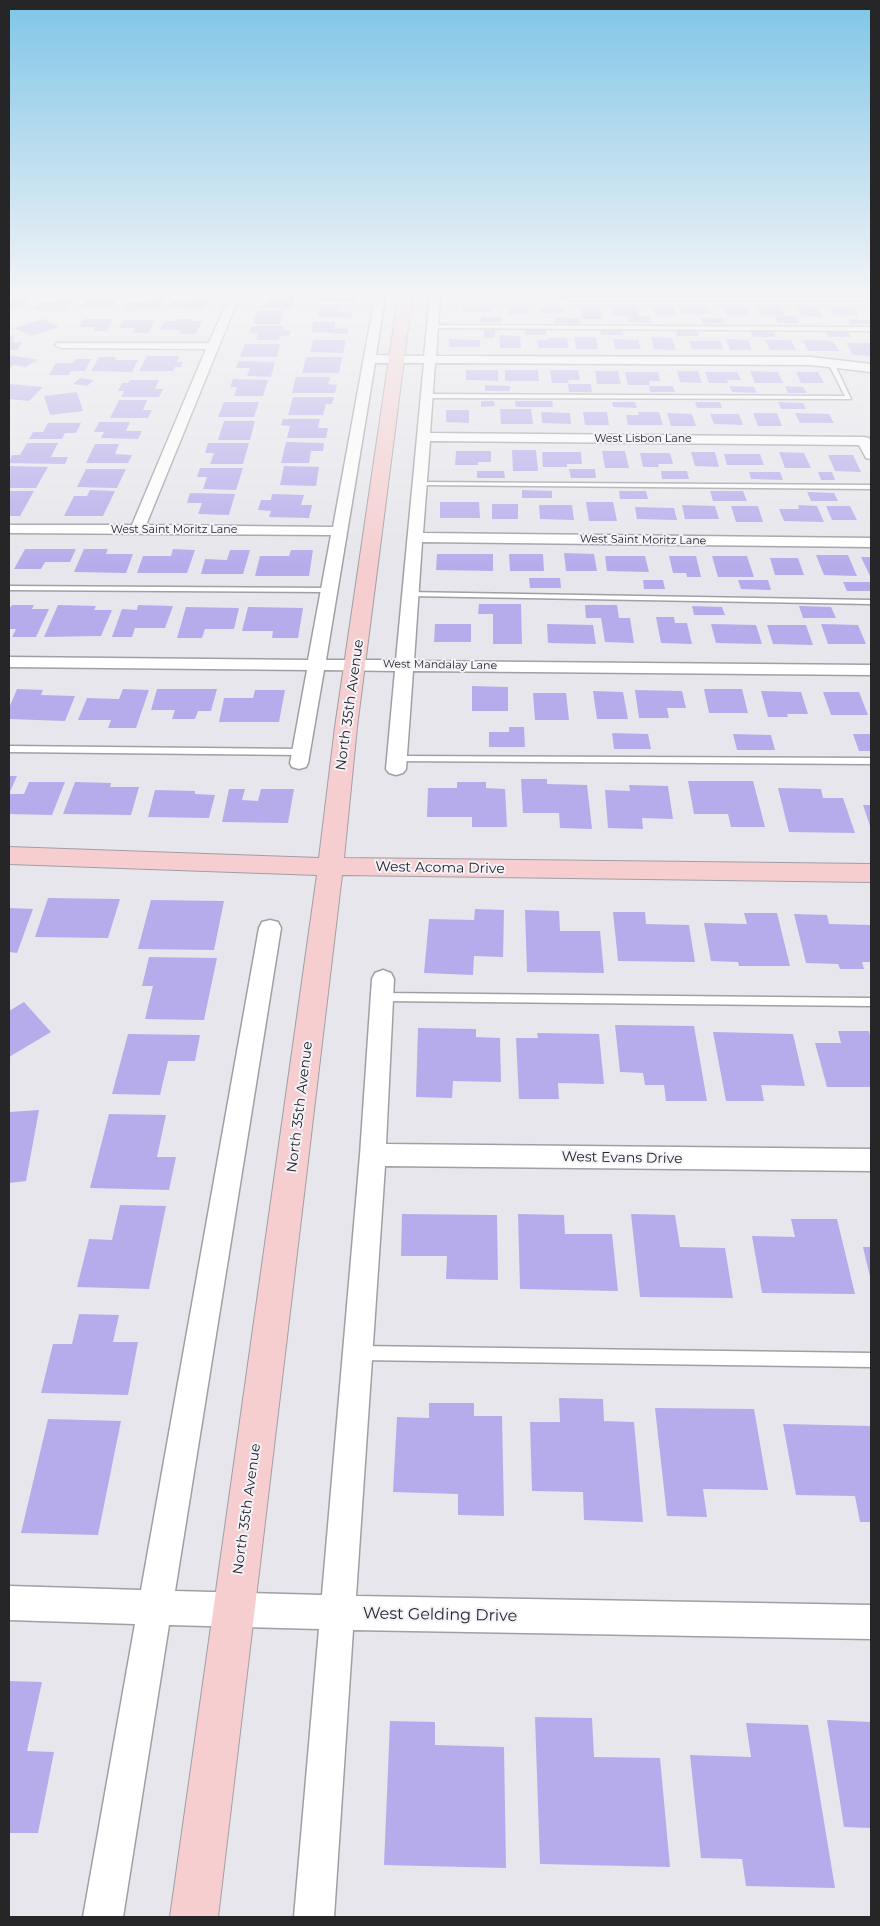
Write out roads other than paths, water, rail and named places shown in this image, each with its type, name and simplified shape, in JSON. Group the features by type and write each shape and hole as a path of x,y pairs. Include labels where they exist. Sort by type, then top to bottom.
{"main road":[{"name":"North 35th Avenue","path":"194,1917 330,867 346,727 392,387"},
{"name":"West Acoma Drive","path":"9,855 330,867 871,873"}],"street":[{"path":"137,530 196,387"},
{"path":"300,757 363,387"},
{"path":"396,764 428,387"},
{"name":"West Lisbon Lane","path":"423,437 864,441 871,455"},
{"name":"West Saint Moritz Lane","path":"9,529 339,531"},
{"name":"West Saint Moritz Lane","path":"415,537 871,543"},
{"name":"West Mandalay Lane","path":"9,662 871,670"},
{"path":"103,1917 270,928"},
{"path":"314,1917 373,1155 383,988"},
{"name":"West Evans Drive","path":"373,1155 871,1160"},
{"name":"West Gelding Drive","path":"9,1603 338,1613 871,1622"}],"lane":[{"path":"427,396 850,398 844,387"},
{"path":"419,483 871,487"},
{"path":"9,588 330,590"},
{"path":"410,594 871,602"},
{"path":"9,749 300,757"},
{"path":"396,764 871,761"},
{"path":"383,988 871,1002"},
{"path":"357,1353 871,1360"}]}
